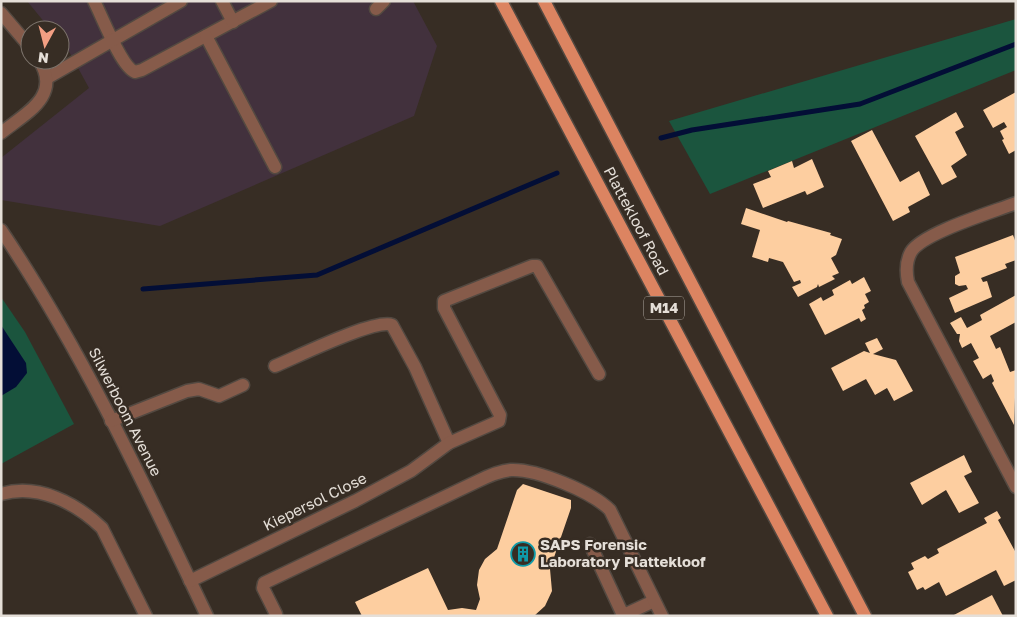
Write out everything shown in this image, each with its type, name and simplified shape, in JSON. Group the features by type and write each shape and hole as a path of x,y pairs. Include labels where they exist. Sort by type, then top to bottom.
{"main road":[{"name":"Plattekloof Road","path":"500,1 827,616"},
{"name":"Plattekloof Road","path":"544,1 865,616"}],"street":[{"path":"94,1 127,67 135,72 271,1"},
{"path":"47,78 114,39 164,5 181,1"},
{"path":"222,1 233,22"},
{"path":"1,13 20,35"},
{"path":"206,36 274,167"},
{"path":"1,133 37,104 45,94 47,78 43,70"},
{"path":"1016,203 923,239 912,251 906,272 913,290 1016,488"},
{"name":"Silwerboom Avenue","path":"1,230 63,327 207,616"},
{"name":"Kiepersol Close","path":"190,581 411,471 449,443 499,421 500,415 444,308 444,301 532,266 538,266 599,374"},
{"path":"275,366 365,328 383,323 392,325 415,368 449,443"},
{"path":"111,420 188,391 200,390 219,396 243,385"},
{"path":"276,614 263,588 264,583 478,481 494,474 512,470 541,476 585,492 600,500 610,510 662,616"},
{"path":"1,494 8,492 37,493 60,499 90,517 102,528 146,616"},
{"path":"590,544 622,613 626,614 654,601"}],"shaded area":[{"path":"27,1 413,1 437,46 414,116 160,226 1,200 1,158 89,88 70,53 70,20 43,20"}],"green space":[{"path":"1016,19 1016,70 710,194 669,121"},
{"path":"1,297 25,332 74,424 1,464"}],"water":[{"path":"1,325 26,363 27,373 16,387 1,396"}],"building":[{"path":"1016,92 1016,150 1009,154 1000,131 1007,127 1004,122 993,128 983,110"},
{"path":"956,112 964,127 955,132 967,155 951,166 957,177 942,185 915,136"},
{"path":"872,130 900,182 919,171 930,195 908,207 910,212 893,221 851,141"},
{"path":"812,159 824,187 807,195 805,191 763,208 753,184 771,177 768,171 792,161 794,168"},
{"path":"746,208 787,222 831,233 830,235 842,239 836,255 831,258 839,273 832,276 835,279 819,287 818,284 817,287 798,297 792,287 801,283 800,280 794,282 783,262 769,258 768,262 752,257 760,230 741,224"},
{"path":"1013,235 1016,243 1016,260 1005,264 1007,268 981,278 983,282 987,281 992,297 955,313 949,298 968,289 966,285 959,286 955,284 955,276 960,273 955,257"},
{"path":"864,277 871,291 865,294 869,302 864,305 865,308 862,310 866,319 861,322 859,318 825,335 809,304 821,297 823,301 834,295 832,290 850,280 852,284"},
{"path":"1016,295 1016,322 990,336 996,349 1000,347 1010,372 1016,370 1014,425 992,383 994,381 991,374 983,379 973,361 979,358 971,343 962,348 959,341 960,334 957,334 950,323 961,317 967,328 982,320 980,315"},
{"path":"877,338 883,349 873,354 896,360 913,391 894,401 887,388 875,395 866,379 843,391 831,368 864,351 870,353 865,343"},
{"path":"964,455 972,472 964,476 979,503 959,513 946,490 922,505 910,483"},
{"name":"SAPS Forensic Laboratory Plattekloof","path":"523,484 571,500 571,508 550,569 552,591 545,606 534,616 362,616 355,602 428,568 448,610 462,608 476,610 480,599 477,585 479,570 485,559 497,549 517,490"},
{"path":"997,511 1001,518 998,520 1016,553 1016,580 1004,586 996,570 946,596 939,582 925,590 923,587 917,590 908,572 914,569 911,563 925,556 928,559 939,553 937,549 987,523 984,518"},
{"path":"992,595 1003,616 952,616"}],"waterway":[{"path":"661,138 692,130 860,104 1016,44"},
{"path":"143,289 317,275 557,173"}],"place":[{"name":"SAPS Forensic Laboratory Plattekloof","path":"523,554"}]}
